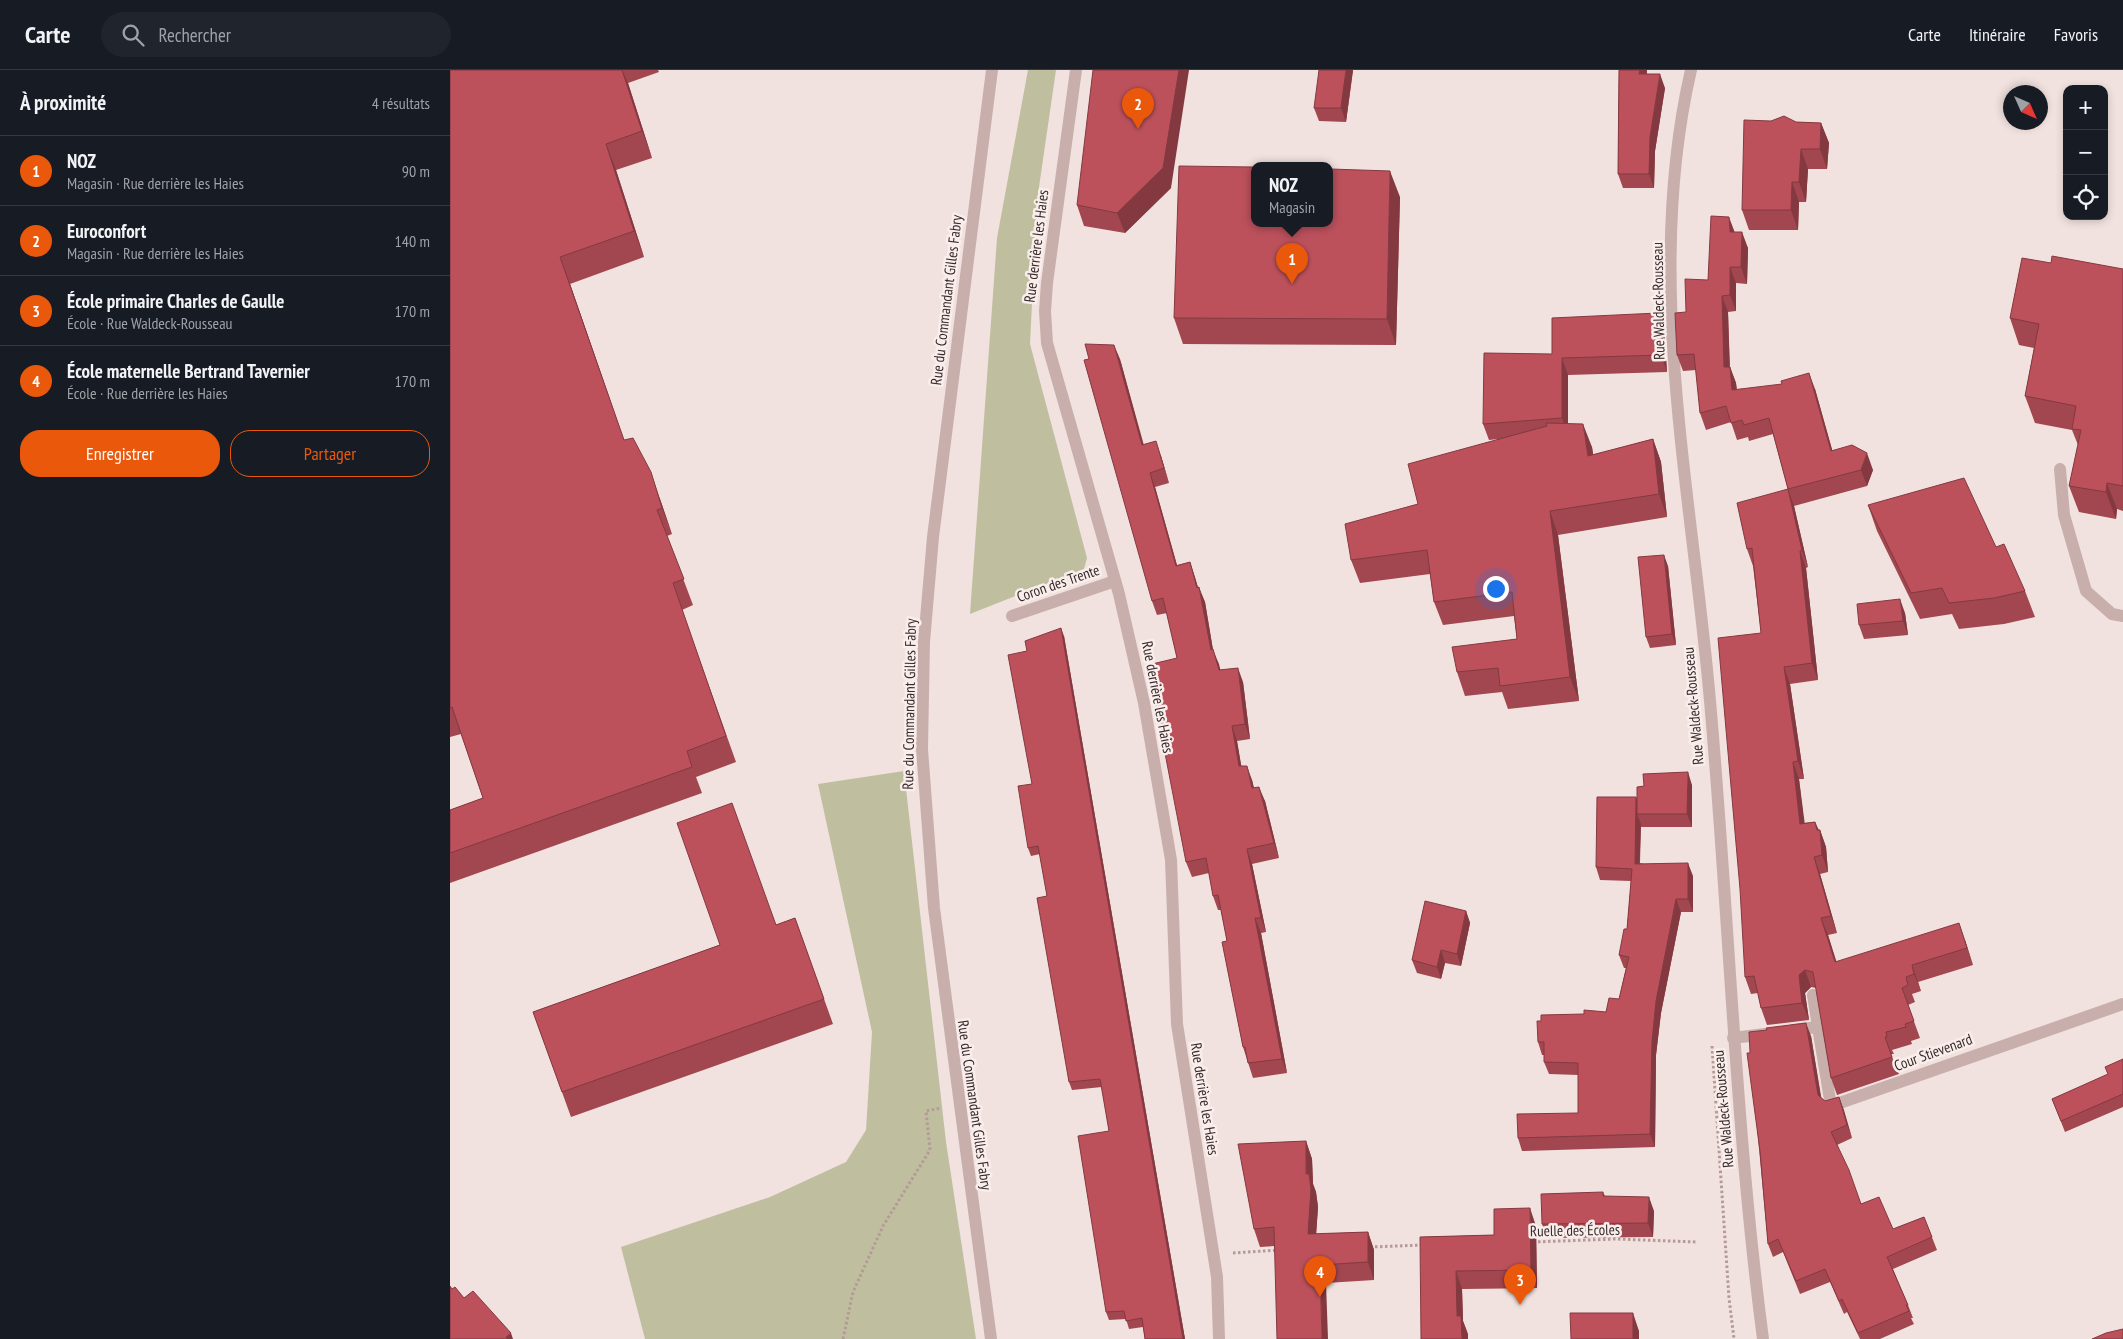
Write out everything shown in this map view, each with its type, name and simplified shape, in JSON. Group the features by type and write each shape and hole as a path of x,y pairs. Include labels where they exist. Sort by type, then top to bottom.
{"street":[{"name":"Rue du Commandant Gilles Fabry","path":"992,70 940,468 926,602 922,750 928,859 959,1105 992,1339"},
{"name":"Rue derrière les Haies","path":"1076,70 1047,282 1046,327 1054,373 1115,581 1144,702 1171,860 1177,1024 1214,1255 1219,1339"},
{"name":"Rue Waldeck-Rousseau","path":"1691,70 1677,154 1672,306 1676,375 1711,714 1741,1134 1763,1339"},
{"path":"2060,470 2064,515 2086,591 2112,614 2123,616"},
{"name":"Coron des Trente","path":"1012,616 1115,581"},
{"name":"Cour Stievenard","path":"1813,995 1831,1106 2123,1004"},
{"path":"1733,1038 1818,1027"}],"path":[{"path":"1712,1045 1729,1298 1734,1339"},
{"path":"843,1339 854,1292 883,1226 930,1150 926,1111 959,1105"},
{"name":"Ruelle des Écoles","path":"1531,1242 1616,1239 1697,1242"},
{"path":"1366,1247 1426,1245"},
{"path":"1214,1255 1288,1250"}],"green space":[{"path":"1028,70 1056,70 1037,201 1030,344 1087,558 1084,569 970,614 997,238"},
{"path":"904,771 946,1142 976,1339 645,1339 621,1247 770,1197 846,1162 866,1130 872,1032 818,784"}],"building":[{"path":"450,70 622,70 642,131 606,144 634,231 560,257 624,440 633,438 651,472 662,508 657,510 684,579 673,583 726,736 687,751 692,767 450,853 450,810 483,798 452,707 450,708"},
{"path":"1093,70 1179,70 1163,168 1117,213 1077,205"},
{"path":"1319,70 1346,70 1341,108 1314,108"},
{"path":"1619,70 1640,70 1639,74 1660,74 1650,137 1649,174 1618,174"},
{"path":"1784,116 1796,122 1821,123 1820,149 1801,149 1799,182 1792,182 1791,210 1742,210 1744,120 1771,121"},
{"path":"1179,166 1251,167 1251,227 1333,227 1333,169 1390,171 1387,319 1174,318"},
{"path":"1711,216 1729,217 1730,232 1742,232 1741,267 1730,267 1730,295 1722,296 1724,367 1730,367 1732,390 1782,384 1781,381 1809,373 1831,451 1852,445 1867,453 1861,470 1788,489 1769,418 1744,425 1742,420 1731,423 1726,406 1700,413 1694,354 1677,355 1675,313 1686,312 1685,279 1708,280"},
{"path":"2052,256 2123,269 2123,486 2107,483 2106,492 2069,486 2081,430 2072,429 2076,406 2025,396 2039,324 2010,318 2022,258 2051,263"},
{"path":"1658,313 1661,355 1562,358 1562,418 1483,424 1484,353 1552,354 1552,318"},
{"path":"1085,344 1114,345 1142,445 1156,441 1164,468 1150,473 1176,566 1190,562 1197,588 1199,587 1211,650 1213,649 1219,670 1238,668 1245,724 1232,726 1239,766 1247,766 1252,788 1259,787 1274,843 1247,849 1261,918 1255,918 1282,1059 1248,1063 1245,1047 1243,1047 1222,942 1227,941 1218,895 1213,896 1206,858 1186,862 1148,665 1177,658 1163,598 1152,601 1084,360 1089,359"},
{"path":"1546,423 1583,424 1588,456 1653,439 1659,494 1550,511 1570,677 1500,686 1498,668 1457,672 1452,647 1517,639 1512,592 1434,602 1427,550 1351,560 1345,524 1418,504 1408,464 1547,426"},
{"path":"1964,478 1996,547 2004,544 2025,591 1994,598 1949,603 1942,588 1911,593 1868,505"},
{"path":"1788,489 1802,550 1800,551 1812,663 1784,667 1798,761 1793,762 1800,824 1815,822 1817,830 1820,830 1822,855 1814,857 1831,916 1821,918 1835,962 1959,923 1967,948 1912,965 1914,974 1906,977 1908,985 1902,988 1914,1021 1905,1024 1906,1027 1886,1032 1887,1037 1885,1037 1892,1057 1831,1078 1813,972 1805,970 1799,975 1802,1003 1761,1008 1754,976 1745,977 1740,889 1718,638 1761,633 1752,548 1747,549 1737,503"},
{"path":"1664,555 1672,634 1646,637 1638,557"},
{"path":"1900,599 1903,621 1859,625 1857,604"},
{"path":"1061,628 1183,1339 1145,1339 1142,1318 1126,1321 1124,1311 1106,1312 1078,1136 1109,1131 1100,1079 1069,1082 1037,898 1047,896 1038,846 1028,848 1018,786 1032,784 1008,655 1027,651 1025,641"},
{"path":"1688,772 1687,814 1637,814 1637,787 1644,786 1643,774"},
{"path":"1597,797 1636,797 1635,864 1688,863 1688,899 1676,899 1656,1001 1652,1042 1650,1134 1518,1138 1517,1114 1578,1113 1578,1063 1544,1062 1544,1042 1538,1042 1537,1021 1541,1021 1541,1015 1584,1014 1584,1010 1606,1012 1609,998 1619,999 1629,957 1619,955 1624,929 1627,929 1632,869 1596,867"},
{"path":"732,803 776,925 795,918 824,999 562,1092 533,1012 720,945 677,823"},
{"path":"1425,901 1466,911 1457,954 1441,950 1437,967 1412,960"},
{"path":"1806,1023 1818,1095 1825,1101 1839,1097 1847,1125 1831,1132 1849,1170 1861,1204 1879,1197 1893,1229 1924,1217 1932,1237 1887,1257 1909,1311 1858,1333 1842,1299 1839,1301 1825,1269 1796,1281 1778,1239 1768,1244 1760,1151 1747,1053 1750,1053 1749,1032"},
{"path":"2123,1059 2123,1094 2061,1121 2052,1099 2108,1074 2105,1067"},
{"path":"1306,1141 1306,1174 1309,1174 1311,1189 1308,1234 1368,1232 1368,1262 1320,1265 1322,1339 1277,1339 1274,1227 1254,1229 1238,1144"},
{"path":"1603,1192 1603,1196 1649,1197 1648,1223 1542,1224 1541,1194"},
{"path":"1530,1208 1531,1270 1456,1271 1457,1316 1461,1316 1462,1339 1421,1339 1420,1237 1494,1235 1494,1209"},
{"path":"450,1286 452,1289 455,1287 464,1298 473,1291 511,1333 506,1337 508,1339 450,1339"},
{"path":"1570,1313 1633,1313 1633,1339 1571,1339"},
{"path":"2123,1329 2123,1339 2092,1339 2106,1333"}],"place":[{"name":"Euroconfort","path":"1138,129"},
{"name":"NOZ","path":"1292,284"},
{"name":"École maternelle Bertrand Tavernier","path":"1320,1297"},
{"name":"École primaire Charles de Gaulle","path":"1520,1305"}]}
